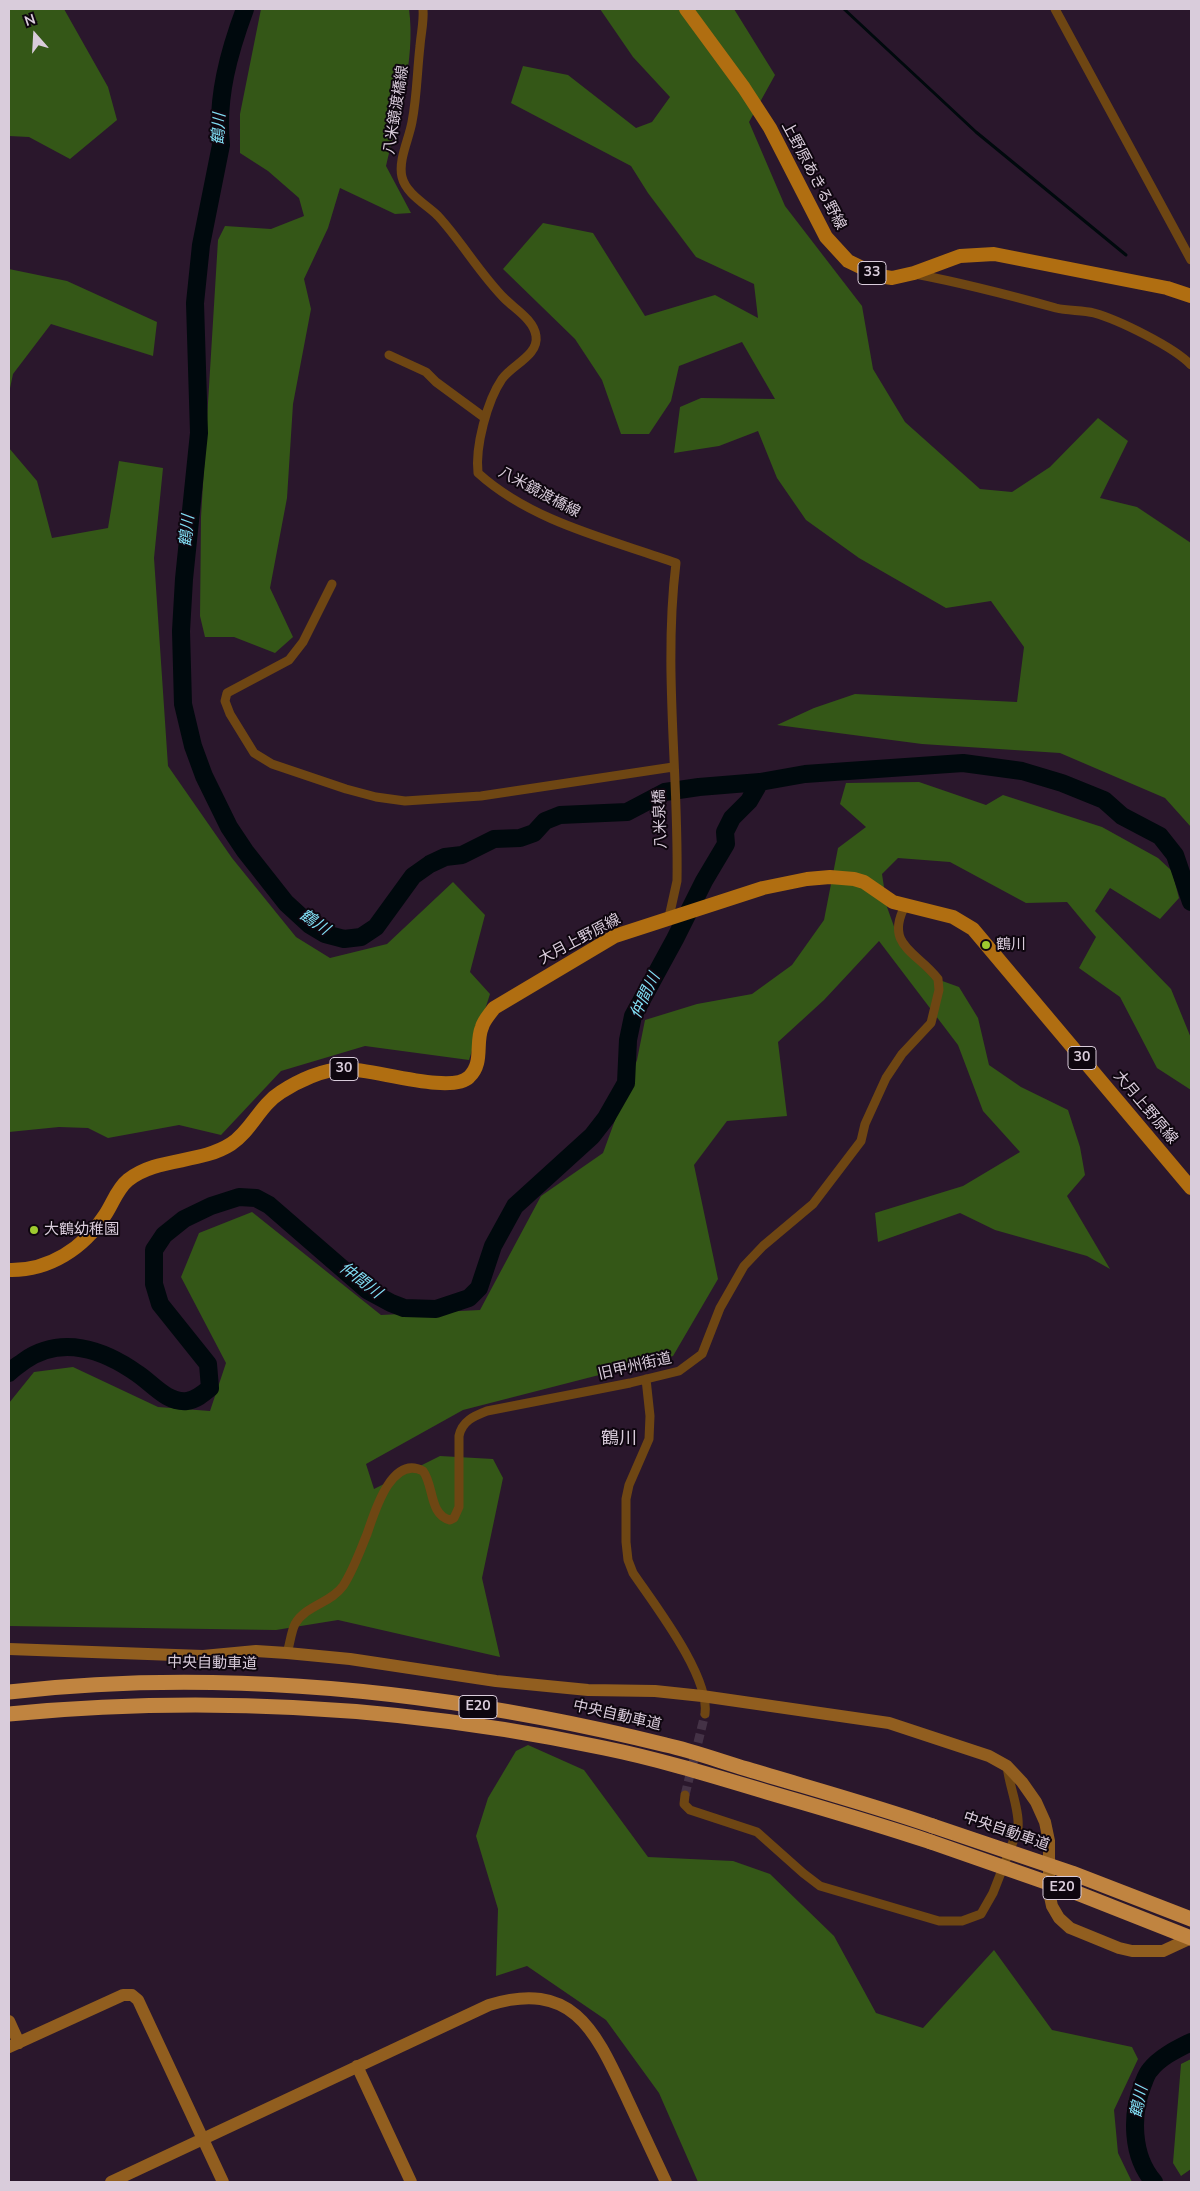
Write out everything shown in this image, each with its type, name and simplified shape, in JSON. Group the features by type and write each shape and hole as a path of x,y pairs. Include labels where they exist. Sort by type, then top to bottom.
{"highway":[{"name":"中央自動車道","path":"9,1692 108,1683 215,1681 330,1688 445,1701 551,1719 668,1745 874,1805 1072,1873 1191,1919"},
{"name":"E20","path":"9,1714 116,1706 222,1704 319,1709 443,1721 607,1748 708,1774 858,1818 1077,1893 1191,1938"}],"main road":[{"name":"上野原あきる野線","path":"686,9 744,88 770,128 826,237 838,253 848,261 879,276 892,278 914,274 960,256 994,254 1167,288 1191,296"},
{"name":"大月上野原線","path":"9,1270 37,1268 70,1252 91,1235 119,1189 129,1180 147,1170 216,1152 231,1144 279,1093 306,1080 342,1069 358,1069 438,1083 462,1082 474,1071 480,1051 481,1027 494,1008 615,936 672,916 786,883 845,877 864,882 884,898 905,906 953,917 973,929 1191,1188"}],"street":[{"name":"八米鏡渡橋線","path":"423,9 424,24 420,46 418,83 412,123 403,159 402,177 406,185 438,216 492,284 524,316 536,336 535,344 530,354 515,365 502,379 485,418 476,462 478,473 489,483 539,512 581,531 676,563 671,605 673,766"},
{"path":"1055,9 1191,260"},
{"path":"914,274 955,281 1060,309 1093,313 1123,324 1182,356 1191,365"},
{"path":"389,355 426,372 436,382 485,418"},
{"path":"332,584 303,642 289,660 227,693 225,701 254,753 272,764 346,789 405,801 480,796 673,766"},
{"name":"八米泉橋","path":"672,916 677,870 673,766"},
{"name":"旧甲州街道","path":"288,1653 294,1625 299,1619 335,1594 344,1585 356,1561 377,1505 390,1482 399,1473 411,1468 423,1471 436,1508 441,1516 450,1520 454,1518 459,1507 459,1436 463,1426 469,1420 487,1411 679,1371 702,1354 720,1308 744,1266 763,1246 813,1204 861,1141 875,1101 893,1067 931,1024 939,990 938,979 906,948 899,935 898,919 905,906"},
{"path":"646,1379 650,1416 649,1439 627,1492 628,1560 633,1573 686,1652 702,1696 705,1714"},
{"path":"9,1649 203,1656 256,1651 288,1653 350,1659 487,1680 588,1690 654,1691 702,1696 889,1723 976,1750 1007,1766 1036,1802 1046,1822 1049,1841 1049,1892 1052,1906 1059,1918 1070,1928 1111,1945 1132,1951 1163,1951 1191,1938"},
{"path":"685,1795 684,1804 690,1810 757,1832 803,1874 820,1886 939,1921 962,1921 981,1914 993,1893 1018,1829 1019,1822 1007,1766"},
{"path":"9,2021 14,2045 123,1995 132,1994 138,2000 223,2182"},
{"path":"111,2182 489,2005 509,1999 530,1997 561,2005 577,2015 598,2038 666,2182"},
{"path":"357,2066 411,2182"}],"green space":[{"path":"9,9 64,9 108,87 117,120 70,159 29,137 9,136"},
{"path":"261,9 409,9 411,29 405,88 386,166 411,213 395,214 340,188 328,228 304,279 311,309 293,404 287,498 270,588 293,637 275,653 234,637 205,637 200,616 201,517 218,240 225,226 271,229 304,216 299,198 268,171 240,153 240,114"},
{"path":"600,9 734,9 775,75 749,122 785,206 862,306 873,369 905,422 980,489 1012,492 1050,467 1098,418 1128,441 1100,498 1137,507 1191,543 1191,827 1165,798 1060,753 922,744 777,725 814,708 855,694 1017,702 1024,647 991,601 946,608 859,558 806,520 777,478 758,431 719,446 674,453 680,407 701,398 775,399 742,342 679,366 671,401 649,434 621,434 602,380 575,339 503,269 543,223 593,233 645,316 715,295 758,318 754,284 696,257 648,193 631,166 511,103 523,66 568,75 636,128 652,122 670,97 633,57"},
{"path":"9,269 67,281 157,322 153,356 51,324 13,374 9,393"},
{"path":"9,448 37,481 52,538 108,528 119,461 163,468 154,558 168,766 232,858 296,937 330,958 387,944 453,882 485,915 470,972 490,994 469,1060 365,1046 281,1071 221,1135 179,1125 108,1138 88,1128 59,1127 9,1132"},
{"path":"919,782 986,805 1003,795 1102,827 1158,858 1172,871 1179,898 1160,919 1110,888 1095,911 1171,989 1191,1038 1191,1090 1157,1068 1120,997 1079,968 1096,937 1067,902 1026,903 950,862 898,858 882,874 887,907 896,932 923,969 934,978 959,987 978,1018 989,1065 1021,1087 1068,1110 1080,1147 1085,1175 1067,1196 1110,1269 1087,1256 995,1230 960,1213 878,1242 875,1213 963,1186 1020,1152 983,1111 958,1045 879,941 824,1000 778,1042 787,1116 727,1121 694,1165 718,1279 673,1356 463,1410 366,1464 374,1489 440,1456 493,1459 503,1478 482,1578 500,1657 338,1620 276,1630 9,1626 9,1403 34,1372 73,1367 158,1407 210,1411 226,1363 181,1277 199,1233 252,1212 381,1315 480,1310 541,1196 603,1153 637,1060 645,1020 697,1004 752,994 792,965 824,920 838,848 866,827 840,804 846,783"},
{"path":"528,1745 584,1770 648,1857 733,1861 770,1874 834,1936 876,2013 923,2028 994,1950 1052,2030 1132,2047 1138,2059 1114,2110 1118,2153 1132,2182 698,2182 659,2093 606,2020 527,1966 496,1976 498,1909 476,1836 488,1798 516,1751"},
{"path":"1191,2059 1191,2169 1181,2176 1173,2163 1181,2064"}],"waterway":[{"name":"鶴川","path":"245,9 229,59 222,93 220,110 221,145 201,245 195,303 199,433 184,579 181,631 183,704 193,746 204,776 229,827 245,851 286,903 310,925 325,934 344,939 361,937 376,927 413,876 430,864 445,857 462,855 494,839 520,838 534,833 545,821 560,815 627,812 665,792 699,787 760,782 805,774 963,763 1022,771 1062,783 1104,800 1122,816 1160,836 1175,855 1191,902"},
{"path":"844,9 976,132 1126,255"},
{"name":"仲間川","path":"9,1373 38,1353 67,1347 82,1348 125,1365 173,1399 187,1401 197,1398 205,1392 210,1388 208,1364 160,1304 154,1284 154,1250 164,1235 184,1219 211,1206 239,1197 256,1198 269,1205 367,1290 391,1303 404,1308 436,1309 469,1298 479,1288 493,1246 515,1206 592,1136 606,1118 626,1083 628,1040 633,1016 704,881 726,844 725,832 732,818 749,801 760,782"},
{"name":"鶴川","path":"1154,2182 1146,2172 1137,2147 1135,2121 1139,2096 1147,2074 1154,2065 1191,2042"}],"tunnel":[{"path":"685,1795 705,1714"}],"place":[{"name":"鶴川","path":"986,945"},
{"name":"大鶴幼稚園","path":"34,1230"}],"district":[{"name":"鶴川","path":"619,1440"}]}
